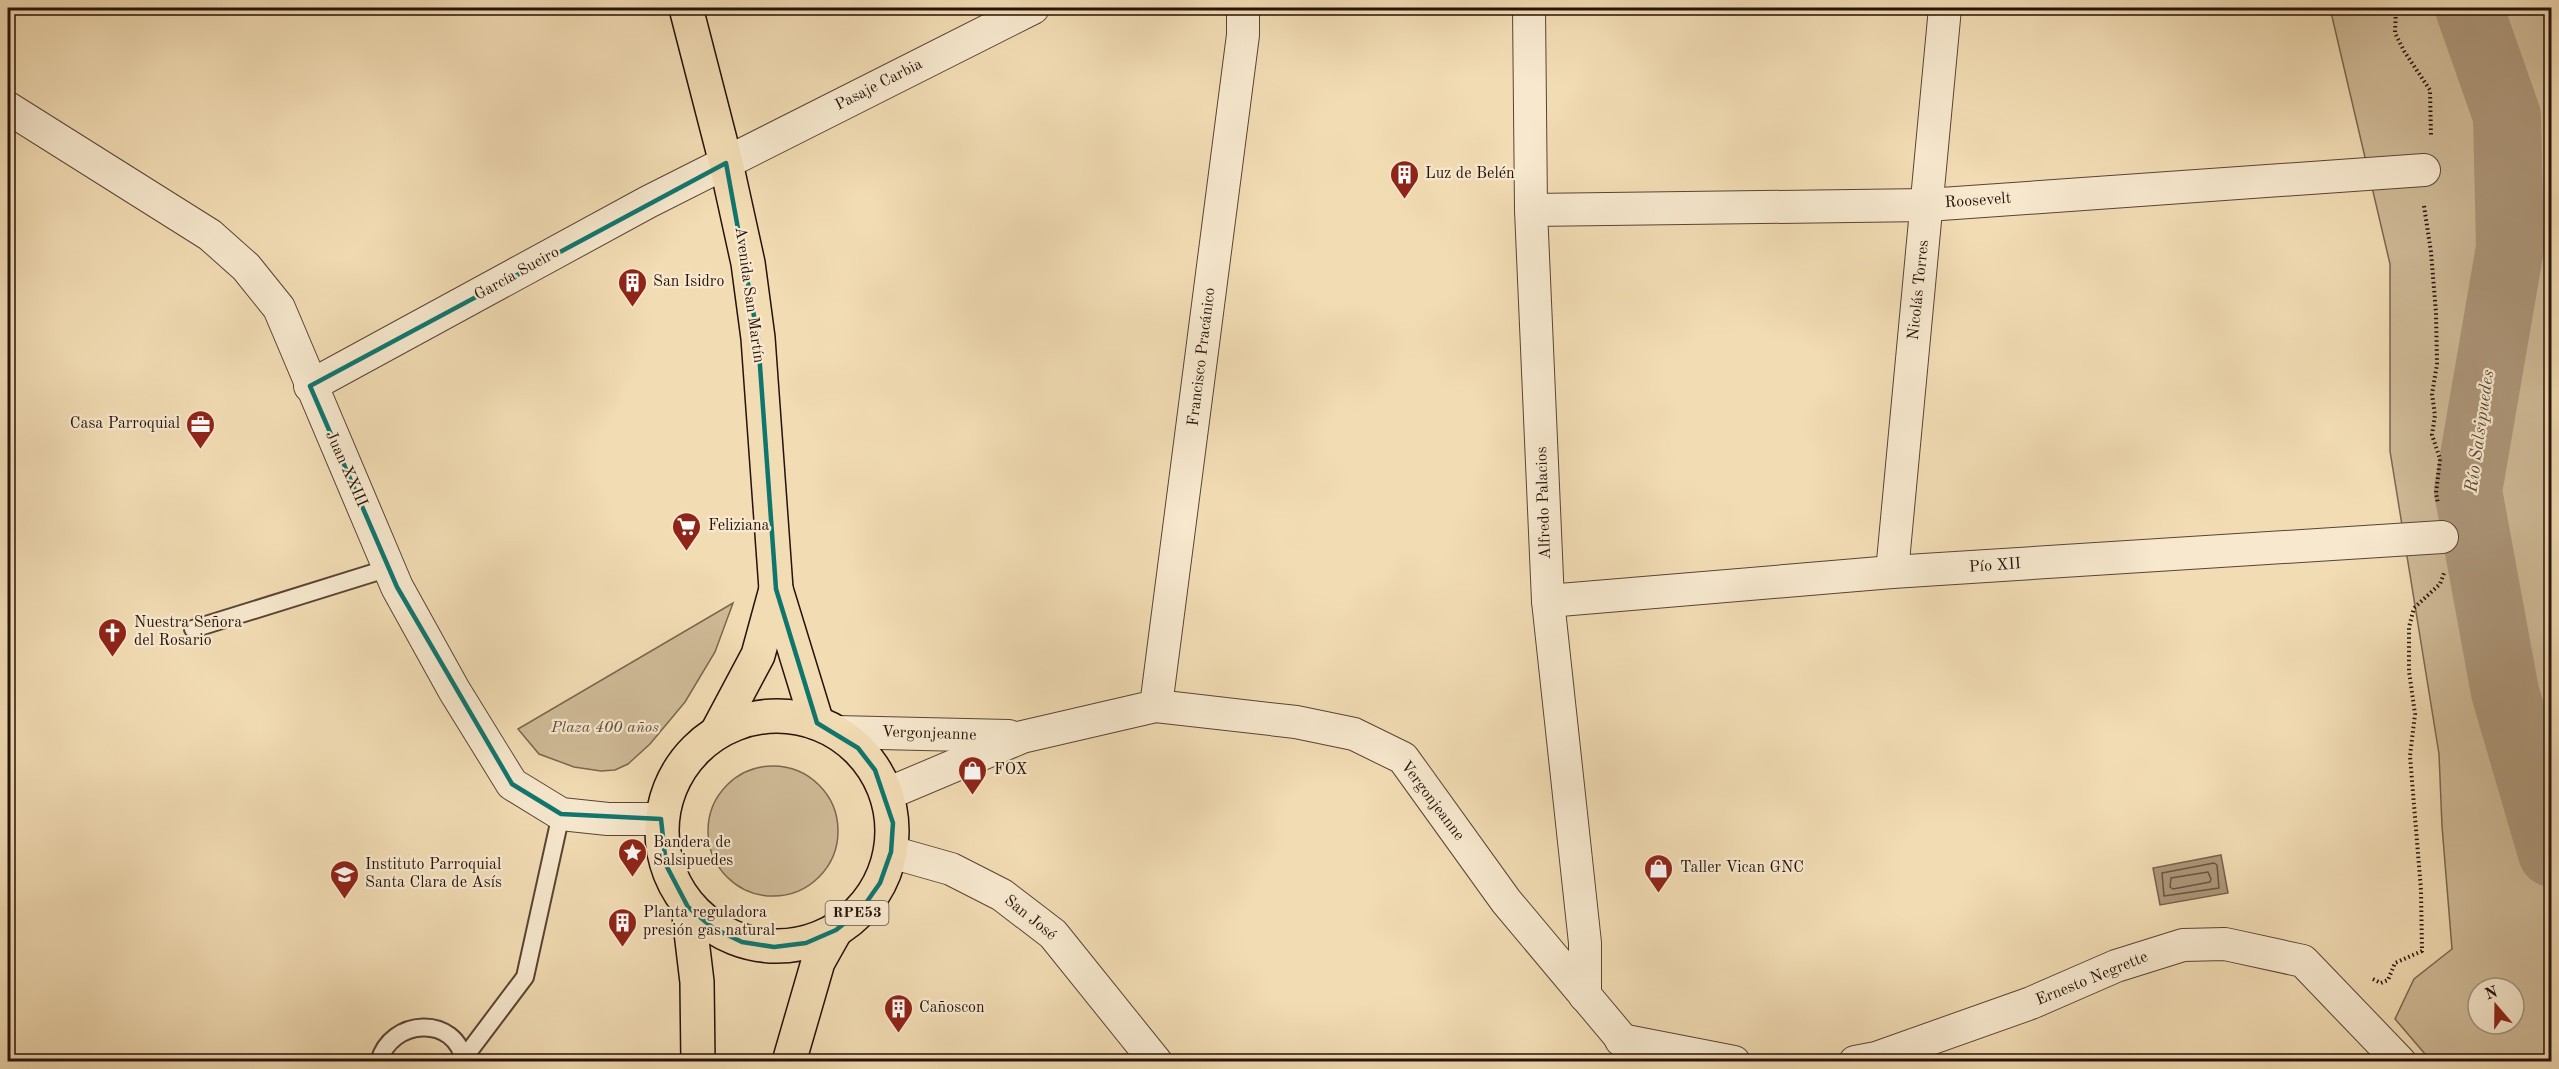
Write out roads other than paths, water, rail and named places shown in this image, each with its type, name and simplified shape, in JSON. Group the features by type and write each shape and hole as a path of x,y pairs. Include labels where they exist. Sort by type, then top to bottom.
{"main road":[{"name":"Avenida San Martín","path":"686,8 726,163 748,263 758,338 776,589 827,727"},
{"name":"Avenida San Martín","path":"717,732 758,655 776,589"},
{"name":"RPE53","path":"783,716 827,727 858,748 875,770 887,794 892,823 891,852 880,883 861,910 836,930 806,943 774,947 742,942 712,928 688,907 675,887 666,865 661,842 661,819 668,793 679,769 696,748 717,732 749,719 783,716"},
{"name":"RPE53","path":"688,907 697,982 698,1062"},
{"name":"RPE53","path":"789,1062 818,962 836,930"}],"street":[{"name":"Pasaje Carbia","path":"726,163 1033,8"},
{"name":"Francisco Pracánico","path":"1156,706 1244,34 1243,8"},
{"name":"Alfredo Palacios","path":"1529,8 1531,210 1548,601 1585,944 1585,996"},
{"name":"Nicolás Torres","path":"1892,572 1945,8"},
{"name":"Juan XXIII","path":"8,108 210,235 246,267 279,308 310,386 389,568 454,690 512,784 561,814 608,819 661,819"},
{"name":"García Sueiro","path":"310,386 648,202 726,163"},
{"name":"Roosevelt","path":"1531,210 1927,205 2424,170"},
{"name":"Pío XII","path":"1548,601 1892,572 2442,537"},
{"name":"Vergonjeanne","path":"887,794 1022,737 1156,706 1296,722 1354,734 1403,758 1506,901 1631,1051"},
{"name":"Vergonjeanne","path":"827,727 1022,737"},
{"name":"San José","path":"891,852 951,869 1002,895 1053,934 1156,1062"},
{"name":"Ernesto Negrette","path":"1855,1062 1876,1058 2031,1003 2116,966 2183,945 2225,944 2303,961 2400,1062"},
{"path":"1631,1051 1734,1062"}],"lane":[{"path":"193,629 389,568"},
{"path":"464,1060 525,978 561,814"},
{"path":"379,1062 385,1046 395,1035 407,1028 421,1026 448,1034 458,1045 464,1060"}],"water":[{"path":"2221,855 2228,893 2160,905 2153,868"}],"waterway":[{"name":"Río Salsipuedes","path":"2469,8 2507,116 2510,248 2468,491 2505,692 2552,853"}],"place":[{"name":"Luz de Belén","path":"1404,200"},
{"name":"San Isidro","path":"632,308"},
{"name":"Casa Parroquial","path":"201,450"},
{"name":"Feliziana","path":"687,552"},
{"name":"Nuestra Señora del Rosario","path":"113,658"},
{"name":"FOX","path":"973,796"},
{"name":"Bandera de Salsipuedes","path":"632,878"},
{"name":"Taller Vican GNC","path":"1659,894"},
{"name":"Instituto Parroquial Santa Clara de Asís","path":"344,900"},
{"name":"Planta reguladora presión gas natural","path":"622,948"},
{"name":"Cañoscon","path":"898,1034"}],"park label":[{"name":"Plaza 400 años","path":"605,728"}]}
